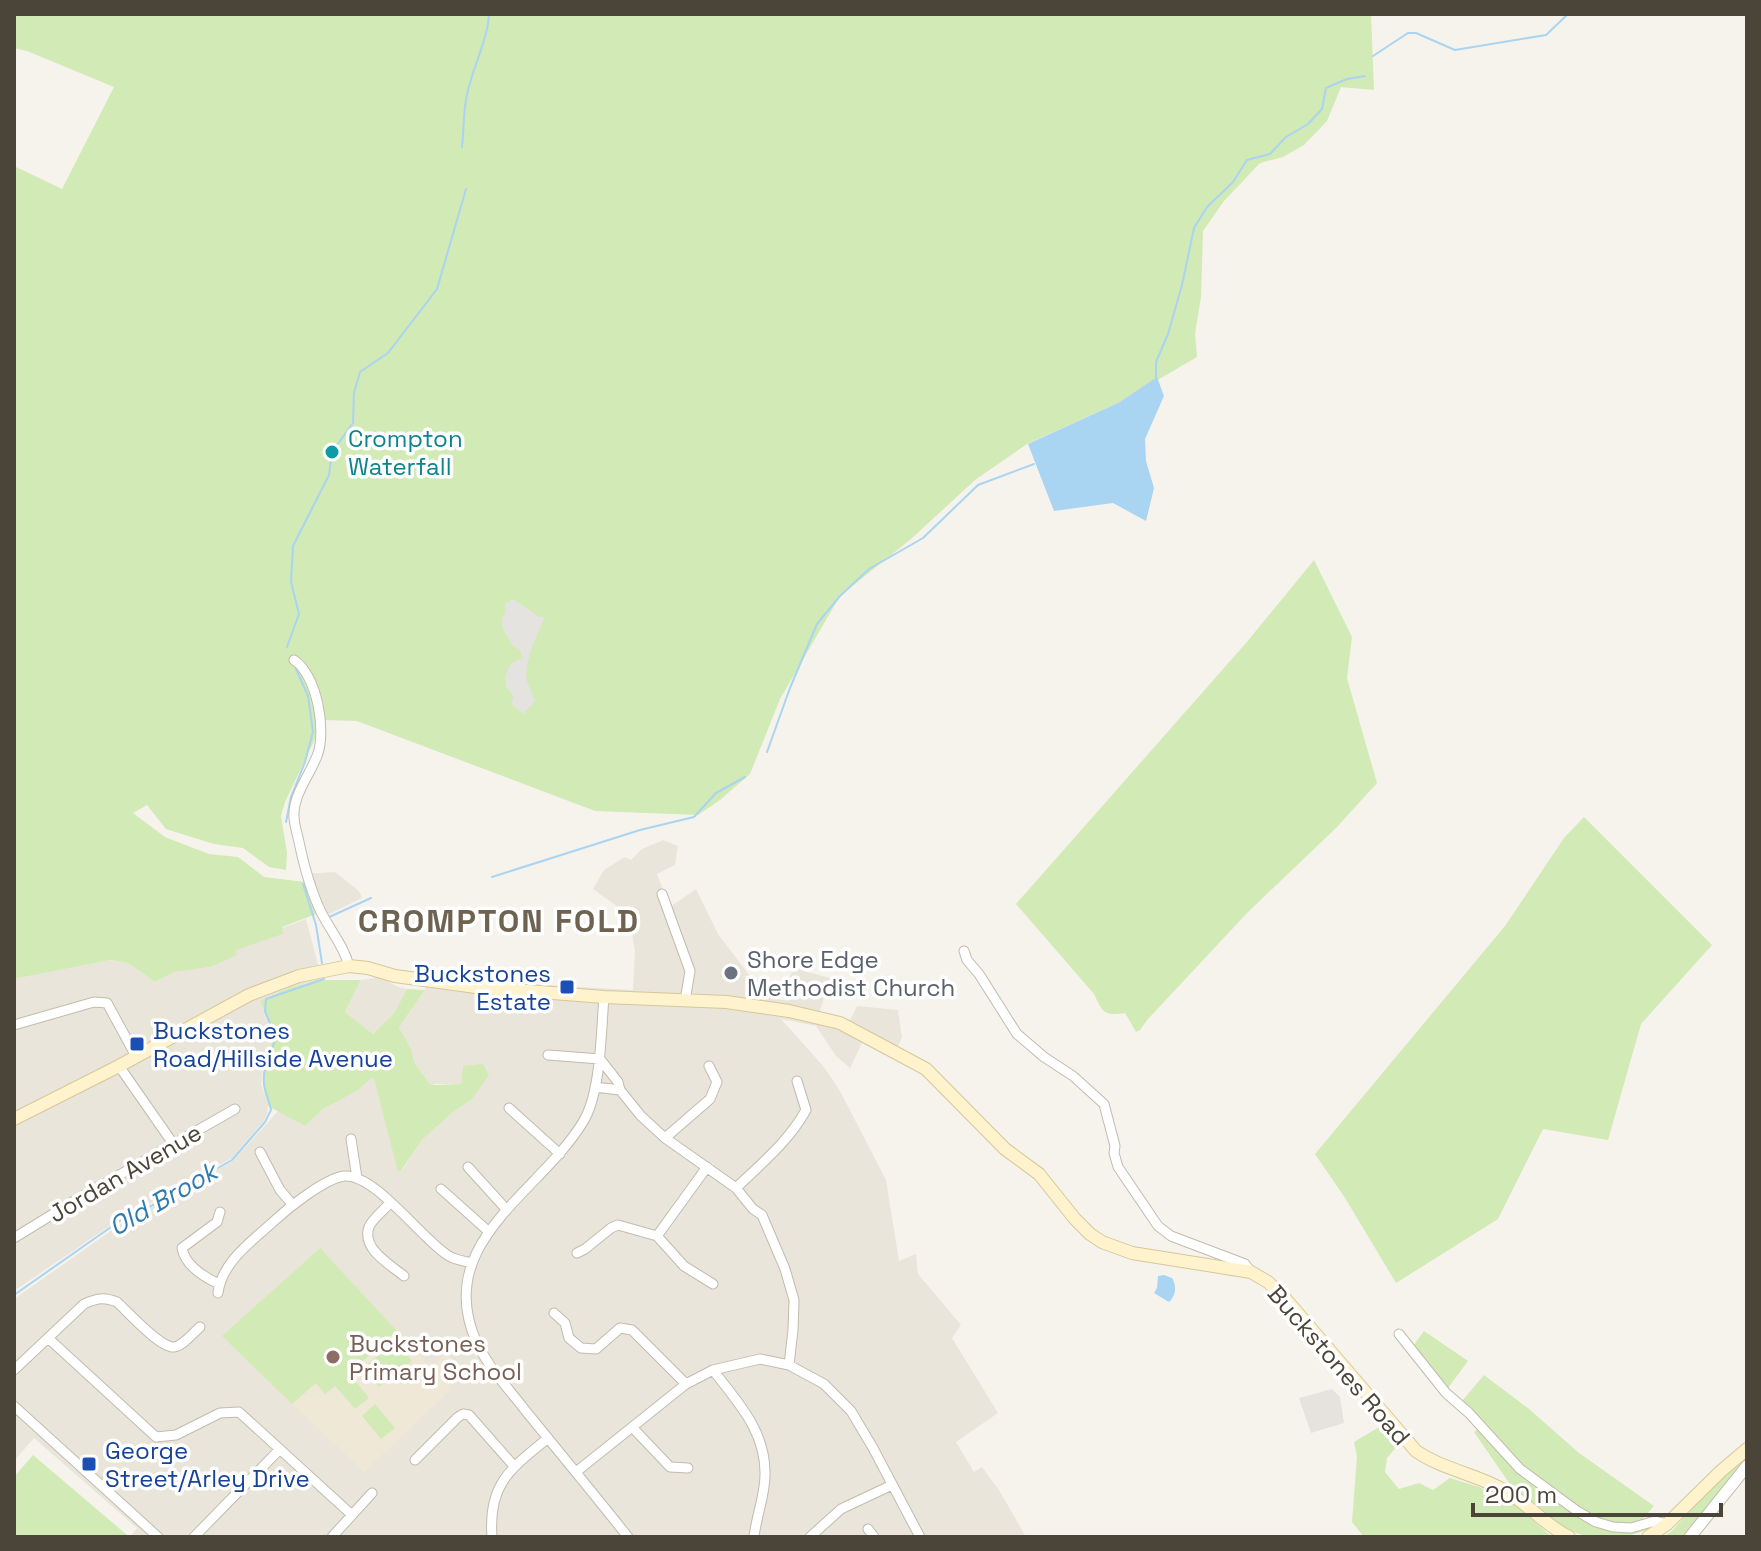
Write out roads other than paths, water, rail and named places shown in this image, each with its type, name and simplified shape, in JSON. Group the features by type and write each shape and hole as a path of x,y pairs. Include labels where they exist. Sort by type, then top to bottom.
{"main road":[{"name":"Buckstones Road","path":"14,1119 249,995 299,976 349,966 457,985 604,997 726,1002 789,1011 840,1023 926,1069 1005,1149 1039,1174 1075,1219 1102,1242 1132,1253 1251,1272 1268,1282 1416,1451 1427,1459 1504,1490 1569,1537"},
{"path":"1648,1537 1667,1524 1747,1449"}],"street":[{"path":"294,660 311,681 321,727 318,753 294,804 294,816 307,879 349,966"},
{"path":"662,894 690,971 685,1001"},
{"path":"964,951 1017,1034 1104,1104 1118,1167 1158,1226 1171,1236 1245,1264 1251,1272"},
{"path":"604,997 600,1059 585,1119 560,1154 488,1231 472,1263 468,1281 468,1310 477,1343 495,1374 628,1537"},
{"path":"14,1025 94,1002 107,1003 136,1056"},
{"path":"548,1055 600,1059 641,1116 665,1138 736,1188 762,1215 794,1300 789,1365"},
{"path":"119,1066 174,1145"},
{"path":"665,1138 710,1099 717,1082 709,1066"},
{"path":"736,1188 773,1152 806,1110 797,1081"},
{"path":"595,1087 620,1090"},
{"path":"509,1108 560,1154"},
{"name":"Jordan Avenue","path":"14,1238 235,1109"},
{"path":"351,1139 357,1178"},
{"path":"260,1152 280,1190 292,1204"},
{"path":"468,1167 506,1209"},
{"path":"657,1236 707,1167"},
{"path":"220,1212 217,1222 182,1248 182,1253 199,1274 219,1288 232,1260 292,1204 336,1178 347,1176 357,1178 382,1194 449,1257 472,1263"},
{"path":"441,1189 488,1231"},
{"path":"390,1203 369,1227 368,1238 375,1252 404,1276"},
{"path":"577,1253 618,1225 657,1236 684,1266 713,1284"},
{"path":"14,1370 84,1304 98,1298 117,1302 160,1341 171,1347 179,1346 200,1327"},
{"path":"554,1313 565,1323 569,1338 581,1348 596,1349 620,1328 632,1330 686,1384"},
{"path":"1399,1334 1446,1393 1469,1413 1520,1469 1577,1511 1613,1527 1631,1528 1655,1521 1667,1524"},
{"path":"48,1338 156,1437 176,1435 220,1413 239,1412 352,1515"},
{"path":"576,1472 686,1384 713,1370 760,1359 789,1365 824,1384 851,1411 920,1537"},
{"path":"713,1370 751,1419 760,1440 765,1476 754,1537"},
{"path":"14,1406 158,1537"},
{"path":"415,1460 427,1454 463,1414 469,1415 514,1466"},
{"path":"632,1427 670,1467 688,1468"},
{"path":"492,1537 492,1504 501,1484 514,1466 548,1438"},
{"path":"194,1537 280,1449"},
{"path":"1690,1537 1747,1466"},
{"path":"813,1536 841,1509 892,1485"},
{"path":"332,1537 372,1493"}],"water":[{"path":"1157,377 1164,396 1145,439 1146,461 1154,488 1146,521 1113,503 1054,511 1028,444 1120,402"},
{"path":"1158,1276 1172,1278 1175,1284 1169,1302 1154,1293"}],"waterway":[{"name":"Old Brook","path":"462,147 467,95 489,14"},
{"path":"1373,56 1408,33 1416,33 1455,50 1546,35 1568,14"},
{"path":"1156,379 1156,362 1168,334 1182,285 1194,228 1207,207 1233,182 1247,160 1270,154 1286,137 1308,124 1322,109 1326,88 1347,79 1365,76"},
{"name":"Old Brook","path":"287,647 299,614 291,582 293,546 329,475 332,452 353,423 354,393 360,372 388,353 437,289 466,189"},
{"path":"767,752 817,624 840,596 869,569 923,538 978,485 1034,464"},
{"name":"Old Brook","path":"286,822 313,732 308,696 296,669"},
{"path":"492,877 640,830 694,817 716,793 745,777"},
{"name":"Old Brook","path":"303,884 316,925 322,963"},
{"path":"327,918 371,898"},
{"name":"Old Brook","path":"14,1295 121,1220 232,1160 265,1122 271,1110 264,1072 276,1038 265,1011 266,999 324,979"}],"place":[{"name":"Crompton Waterfall","path":"332,452"},
{"name":"Shore Edge Methodist Church","path":"731,973"},
{"name":"Buckstones Estate","path":"567,987"},
{"name":"Buckstones Road/Hillside Avenue","path":"137,1044"},
{"name":"Buckstones Primary School","path":"333,1357"},
{"name":"George Street/Arley Drive","path":"89,1464"}],"district":[{"name":"CROMPTON FOLD","path":"499,921"}]}
